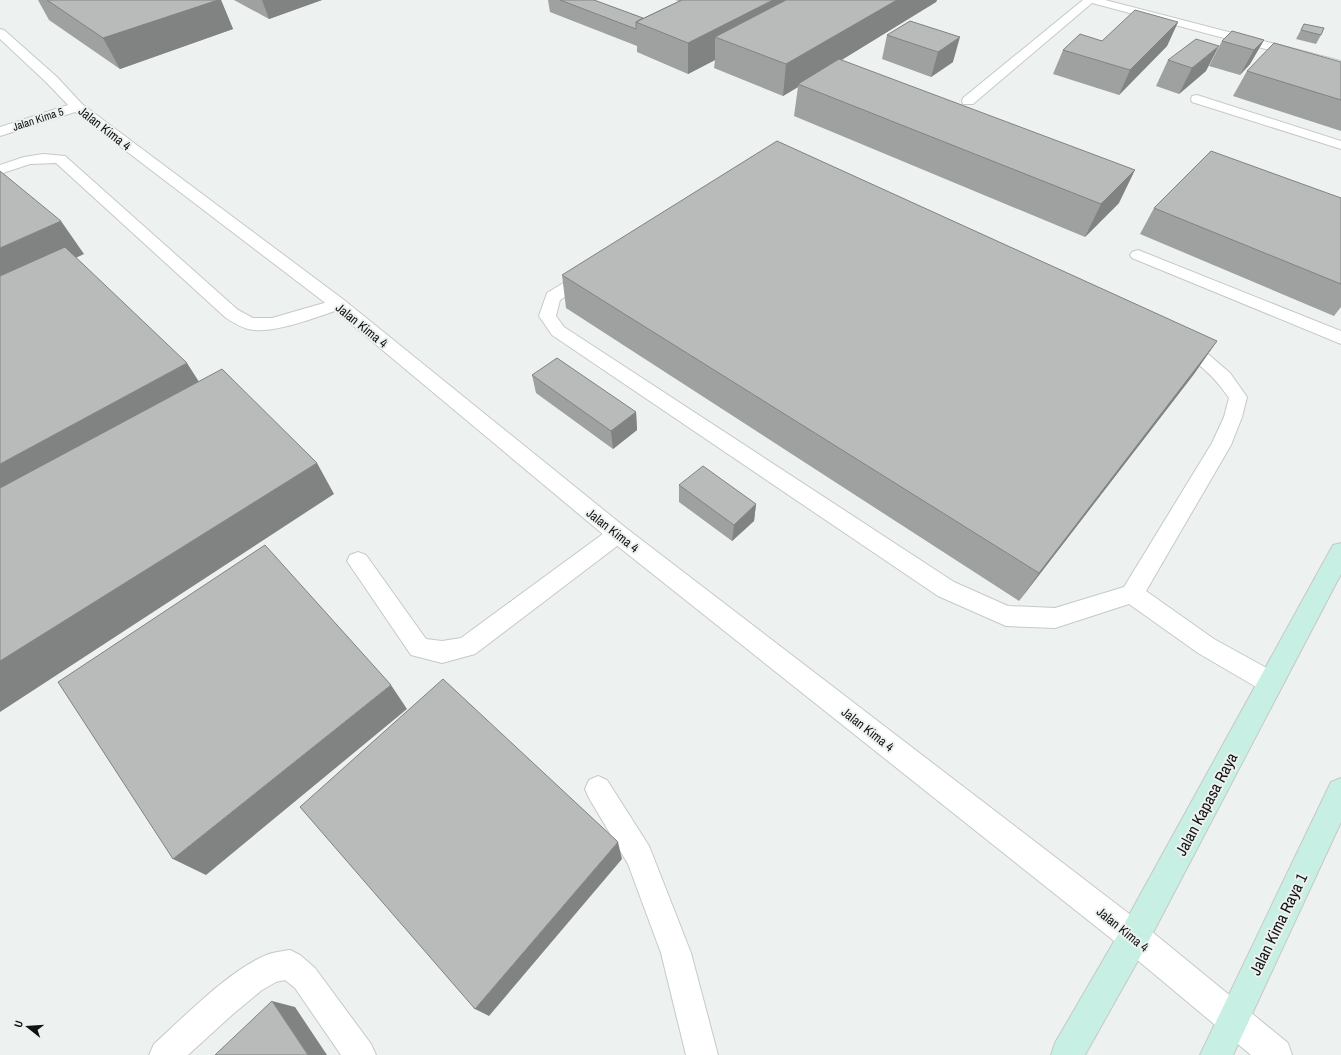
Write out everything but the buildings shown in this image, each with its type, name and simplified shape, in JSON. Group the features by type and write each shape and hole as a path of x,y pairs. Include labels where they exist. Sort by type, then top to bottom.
{"main road":[{"name":"Jalan Kapasa Raya","path":"1067,1055 1134,937 1341,552"},
{"name":"Jalan Kima Raya 1","path":"1216,1055 1341,792"}],"street":[{"name":"Jalan Kima 4","path":"0,33 52,80 77,107 338,304 618,534 1134,937 1276,1055"},
{"name":"Jalan Kima 5","path":"0,132 77,107"}],"lane":[{"path":"968,101 1091,0 1341,66"},
{"path":"1197,99 1341,145"},
{"path":"0,170 26,160 44,157 60,159 232,314 250,324 272,324 338,304"},
{"path":"768,164 788,164 809,168 841,180 1195,352 1224,377 1238,397 1233,417 1221,446 1132,594 1055,618 1006,616 946,589 558,331 547,316 553,297 768,164"},
{"path":"1138,255 1341,338"},
{"path":"358,561 419,648 442,652 467,647 618,534"},
{"path":"1132,594 1206,646 1271,684"},
{"path":"598,789 639,856 676,953 702,1055"},
{"path":"164,1055 222,1003 252,980 271,968 290,965 305,978 360,1055"}]}
